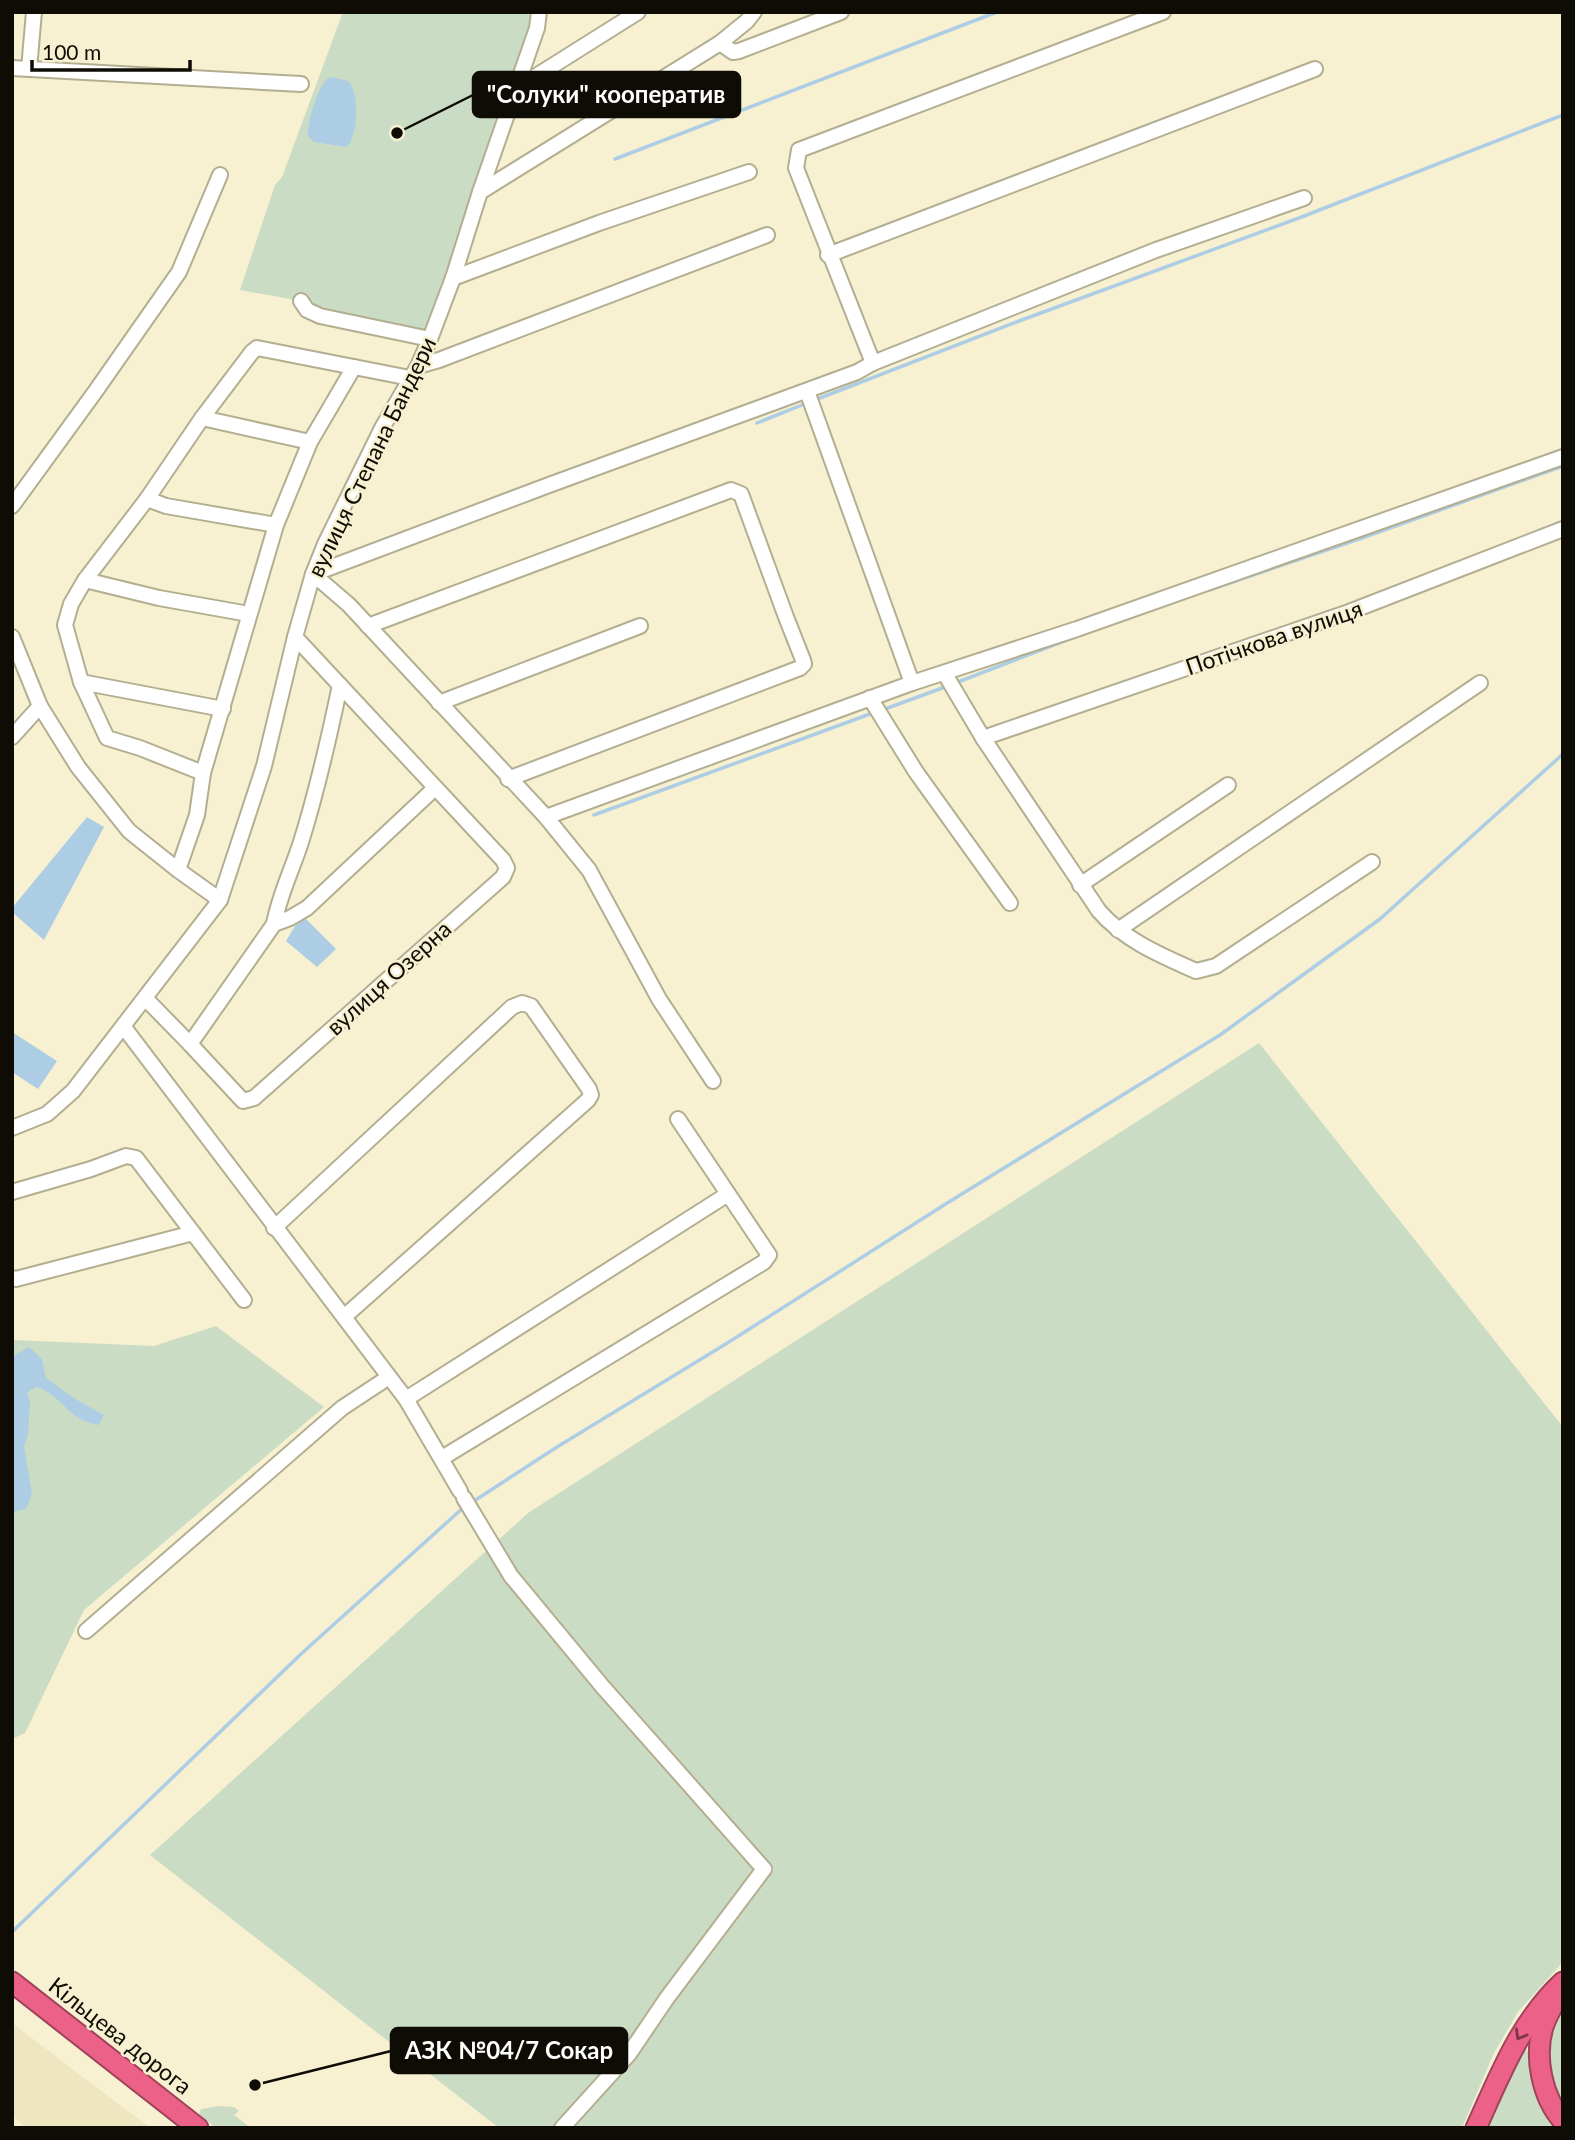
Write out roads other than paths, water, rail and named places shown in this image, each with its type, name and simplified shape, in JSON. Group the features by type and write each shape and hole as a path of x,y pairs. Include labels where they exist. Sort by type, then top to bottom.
{"highway":[{"name":"Кільцева дорога","path":"12,1982 198,2128"},
{"path":"1476,2128 1508,2055 1527,2022 1563,1982"},
{"path":"1563,1988 1543,2027 1539,2052 1546,2091 1563,2121"}],"street":[{"path":"29,69 34,12"},
{"name":"вулиця Степана Бандери","path":"12,1128 47,1114 73,1091 220,900 264,765 313,574 382,428 430,339 537,29 539,12"},
{"path":"514,90 639,12"},
{"path":"480,192 720,43 754,12"},
{"path":"720,43 733,52 738,51 841,12"},
{"path":"873,363 828,255 796,168 800,150 1163,12"},
{"path":"12,68 301,84"},
{"path":"828,255 1315,69"},
{"path":"453,278 599,223 748,172"},
{"path":"12,506 96,392 179,272 220,175"},
{"path":"313,574 807,391 1156,250 1304,198"},
{"path":"203,773 107,738 81,682 65,625 71,604 85,580 251,352 257,348 354,367 414,372 767,234"},
{"path":"301,301 307,310 320,316 430,339"},
{"path":"178,870 197,815 203,773 276,525 310,442 354,367"},
{"path":"807,391 912,683"},
{"path":"202,418 310,442"},
{"path":"546,817 912,683 945,674 1563,457"},
{"path":"368,626 731,490 741,494 804,664 800,668 508,779"},
{"path":"146,499 166,506 276,525"},
{"name":"Потічкова вулиця","path":"983,738 1349,612 1563,530"},
{"path":"313,574 340,596 368,626 546,817 589,870 659,999 713,1081"},
{"path":"85,580 159,598 249,614"},
{"path":"439,703 640,626"},
{"path":"12,637 40,706 78,767 129,831 220,900"},
{"name":"вулиця Озерна","path":"145,998 243,1101 254,1098 503,877 507,868 503,859 295,637"},
{"path":"945,674 983,738 1099,911 1118,930 1196,971 1216,966 1372,862"},
{"path":"81,682 223,709"},
{"path":"1118,930 1480,683"},
{"path":"190,1044 274,924 307,821 331,731 340,685"},
{"path":"870,698 916,772 1010,903"},
{"path":"12,737 40,706"},
{"path":"1080,885 1228,785"},
{"path":"274,924 307,908 435,788"},
{"path":"274,1228 512,1007 522,1003 531,1006 589,1089 591,1095 588,1100 344,1317"},
{"path":"123,1026 406,1399 511,1576 602,1686 764,1869 667,1998 629,2054 562,2128"},
{"path":"442,1458 764,1262 769,1255 678,1119"},
{"path":"12,1192 92,1169 126,1156 136,1158 244,1300"},
{"path":"406,1399 728,1194"},
{"path":"12,1278 193,1233"},
{"path":"86,1631 342,1408 389,1377"}],"water":[{"path":"330,77 348,81 354,95 355,124 347,147 314,142 308,136 314,104 321,87"},
{"path":"87,817 104,827 44,940 12,912 12,908"},
{"path":"305,918 336,949 317,967 286,941 295,926"},
{"path":"12,1032 57,1061 38,1089 12,1072"},
{"path":"29,1347 42,1359 46,1378 104,1415 99,1425 88,1422 72,1413 46,1391 37,1387 30,1390 27,1394 30,1401 28,1435 24,1446 32,1494 26,1509 12,1512 12,1357"}],"waterway":[{"path":"615,159 997,12"},
{"path":"820,398 1299,218 1563,115"},
{"path":"757,423 802,405"},
{"path":"1209,590 1563,466"},
{"path":"958,682 1077,636"},
{"path":"885,709 945,687"},
{"path":"594,815 870,714"},
{"path":"471,1503 1220,1035 1380,919 1563,754"},
{"path":"12,1932 301,1654 464,1507"}],"place":[{"name":"\"Солуки\" кооператив","path":"397,133"},
{"name":"АЗК №04/7 Сокар","path":"255,2085"}]}
